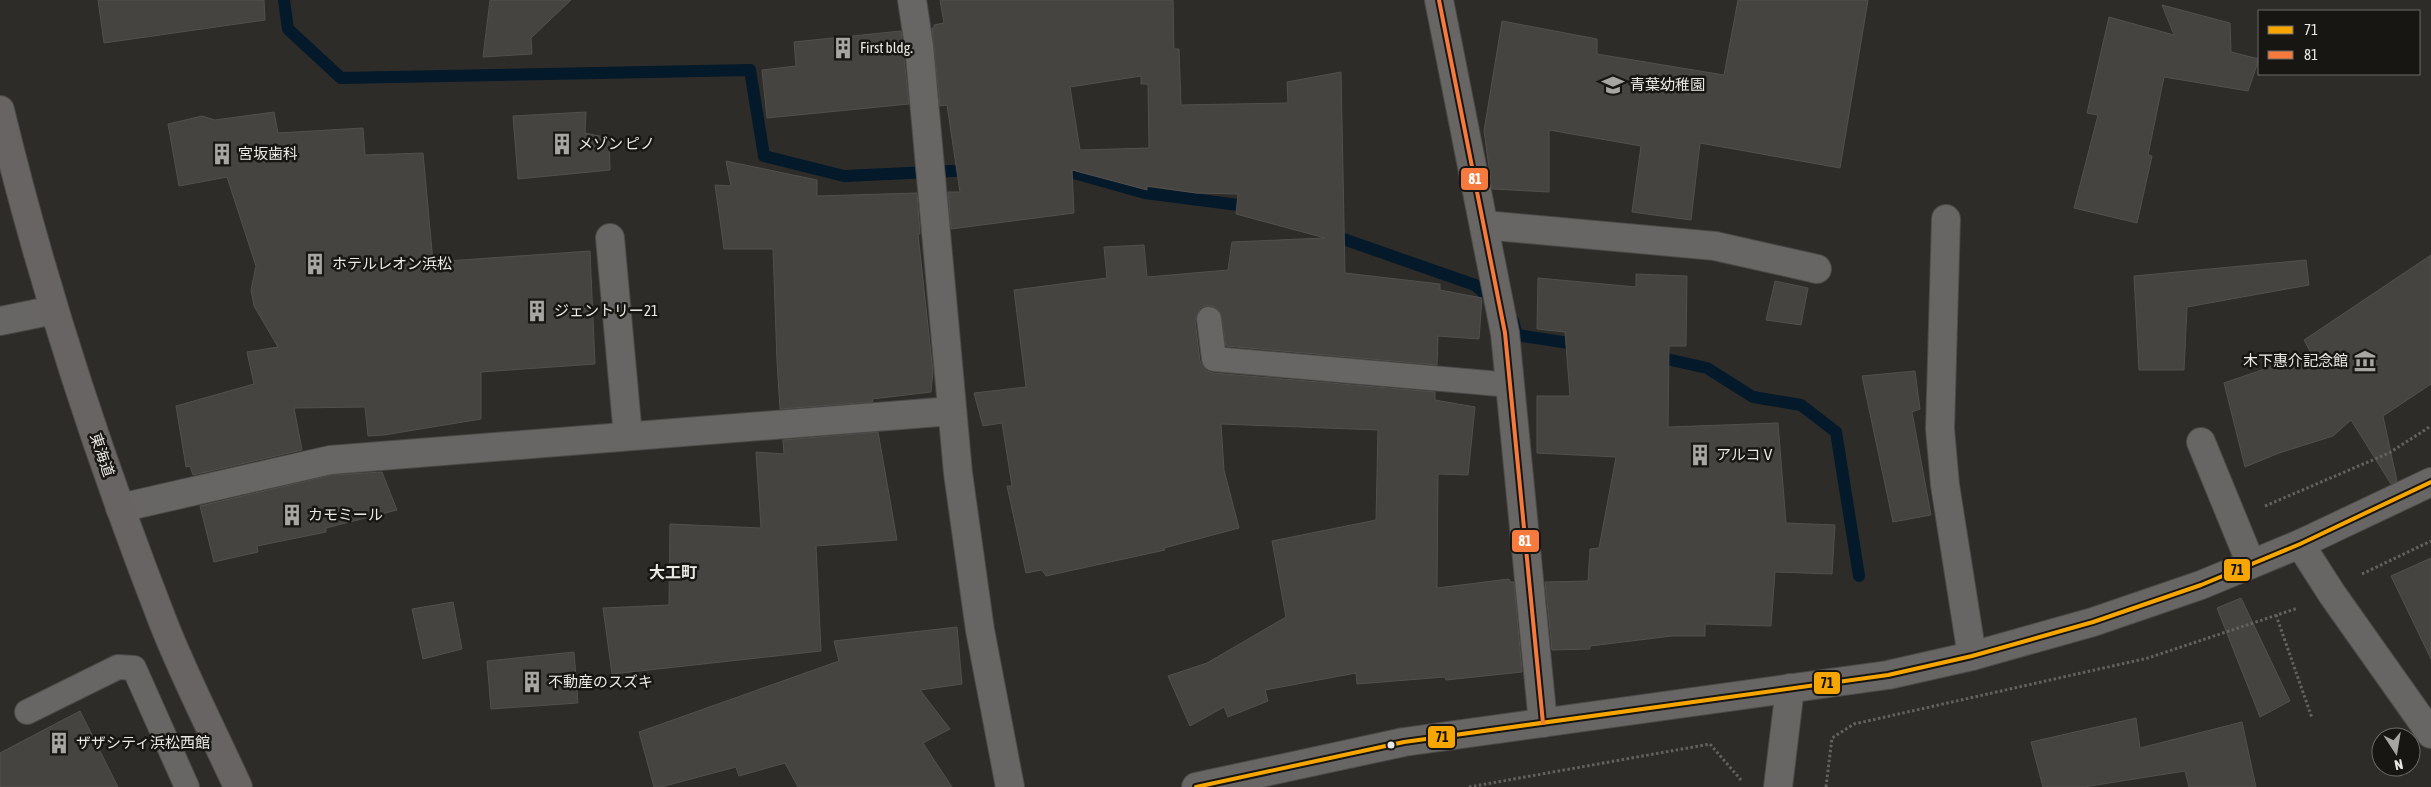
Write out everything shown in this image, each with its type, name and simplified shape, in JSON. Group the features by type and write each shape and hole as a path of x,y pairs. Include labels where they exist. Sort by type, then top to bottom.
{"highway":[{"name":"東海道","path":"0,110 54,310 120,508 164,624 238,787"}],"street":[{"path":"912,0 920,46 958,473 980,630 1010,787"},
{"path":"1439,0 1505,333 1543,723"},
{"path":"1946,219 1940,429 1945,485 1972,656"},
{"path":"1484,225 1715,246 1818,269"},
{"path":"610,238 628,436"},
{"path":"0,321 54,310"},
{"path":"120,508 330,460 952,411"},
{"path":"2201,442 2251,564"},
{"path":"1196,787 1404,742 1888,675 1972,656 2093,622 2201,585 2300,544 2431,482"},
{"path":"2300,544 2332,594 2431,734"},
{"path":"1778,787 1790,688"}],"lane":[{"path":"1209,318 1214,359 1511,385"},
{"path":"27,712 118,668 134,668 187,787"}],"path":[{"path":"2260,508 2389,453 2431,426"},
{"path":"2359,576 2431,541"},
{"path":"1826,787 1832,738 1854,724 2148,658 2300,607"},
{"path":"2276,615 2312,718"},
{"path":"1469,787 1710,744 1741,778 1740,787"}],"building":[{"path":"98,0 264,0 265,20 104,43"},
{"path":"490,0 571,0 531,38 532,54 483,57"},
{"path":"940,0 1173,0 1174,49 1179,49 1181,105 1288,103 1287,82 1341,72 1345,273 1440,284 1440,290 1482,298 1479,339 1438,336 1437,365 1226,346 1220,311 1208,305 1200,308 1195,320 1200,361 1207,371 1213,373 1435,392 1435,400 1475,407 1468,475 1438,474 1437,588 1509,579 1510,582 1514,582 1522,672 1446,680 1445,677 1357,684 1356,673 1265,690 1268,701 1228,717 1224,707 1190,726 1168,676 1207,663 1286,617 1272,541 1376,520 1378,430 1221,424 1224,470 1239,528 1164,548 1165,550 1046,576 1042,570 1026,573 1007,486 1012,486 1002,423 983,426 974,393 1026,387 1014,290 1107,278 1104,247 1144,245 1147,277 1228,270 1232,242 1325,238 1236,214 1238,194 1196,193 1147,186 1147,190 1072,170 1074,213 951,229 948,192 960,192 947,105 940,106 932,28 934,28 934,25 944,23","holes":["1141,76 1141,84 1148,84 1149,148 1080,150 1070,87"]},
{"path":"1738,0 1868,0 1840,168 1700,143 1691,220 1632,212 1641,146 1549,130 1549,192 1492,189 1484,131 1502,21 1597,39 1597,54 1724,75"},
{"path":"2162,5 2230,23 2231,52 2258,59 2248,91 2164,77 2148,155 2152,156 2137,223 2074,208 2098,115 2087,113 2109,17 2174,35"},
{"path":"901,31 909,104 767,118 762,70 796,66 794,42"},
{"path":"274,112 278,133 363,128 365,155 423,153 433,262 590,251 595,364 481,372 481,419 384,435 368,436 365,407 294,408 302,450 193,475 190,466 186,467 176,406 254,384 247,352 278,347 254,306 251,290 256,266 227,177 179,186 168,124 202,116 215,120"},
{"name":"メゾン ピノ","path":"586,112 585,133 609,138 610,170 518,179 513,116"},
{"path":"726,161 817,180 817,196 917,193 920,234 918,234 933,372 931,392 872,399 873,402 780,409 773,249 724,249 715,185 731,186"},
{"path":"2431,255 2431,384 2383,416 2397,481 2391,484 2351,420 2333,436 2279,453 2245,467 2224,383 2311,353 2304,340"},
{"path":"2306,260 2309,285 2187,307 2184,370 2139,370 2134,276"},
{"path":"1636,274 1687,276 1686,346 1669,346 1668,427 1778,423 1786,523 1835,525 1832,574 1775,572 1771,626 1705,624 1705,636 1672,636 1590,646 1590,649 1552,650 1545,582 1588,581 1590,549 1599,548 1616,457 1537,453 1537,396 1570,396 1565,332 1537,329 1538,278 1636,287"},
{"path":"1775,281 1808,288 1801,325 1766,320"},
{"path":"1915,371 1920,409 1912,412 1931,515 1893,522 1862,376"},
{"path":"878,432 897,540 816,546 821,651 612,674 603,608 669,605 670,524 761,528 756,452 784,454 783,440"},
{"path":"382,472 397,510 326,528 326,532 257,546 258,552 214,562 200,506 332,475"},
{"path":"2431,558 2431,659 2391,576"},
{"path":"2241,598 2290,701 2260,717 2217,608"},
{"path":"453,602 462,649 423,659 412,609"},
{"path":"957,627 962,684 920,690 950,729 923,743 952,787 798,787 785,763 739,776 736,767 661,787 654,787 639,732 839,661 834,641"},
{"name":"不動産のスズキ","path":"574,652 578,703 491,709 487,661"},
{"name":"ザザシティ浜松西館","path":"80,711 118,787 0,787 0,753"},
{"path":"2136,718 2140,748 2242,722 2256,787 2189,787 2185,771 2084,787 2043,787 2031,742"}],"waterway":[{"path":"284,0 288,29 341,78 750,70 764,156 844,176 974,170"},
{"path":"1056,168 1145,193 1254,207"},
{"path":"1329,234 1475,285 1494,302"},
{"path":"1513,321 1517,335 1582,345"},
{"path":"1653,356 1707,368 1753,397 1801,405 1836,432 1859,576"}],"transit line":[{"name":"81","path":"1439,0 1505,333 1543,723"},
{"name":"71","path":"1196,787 1404,742 1888,675 1972,656 2093,622 2201,585 2300,544 2431,482"}],"place":[{"name":"First bldg.","path":"843,48"},
{"name":"青葉幼稚園","path":"1613,85"},
{"name":"メゾン ピノ","path":"562,144"},
{"name":"宮坂歯科","path":"222,154"},
{"name":"ホテルレオン浜松","path":"315,264"},
{"name":"ジェントリー21","path":"537,311"},
{"name":"木下惠介記念館","path":"2365,361"},
{"name":"アルコⅤ","path":"1700,455"},
{"name":"カモミール","path":"292,515"},
{"name":"不動産のスズキ","path":"532,682"},
{"name":"ザザシティ浜松西館","path":"59,743"}],"district":[{"name":"大工町","path":"673,572"}]}
